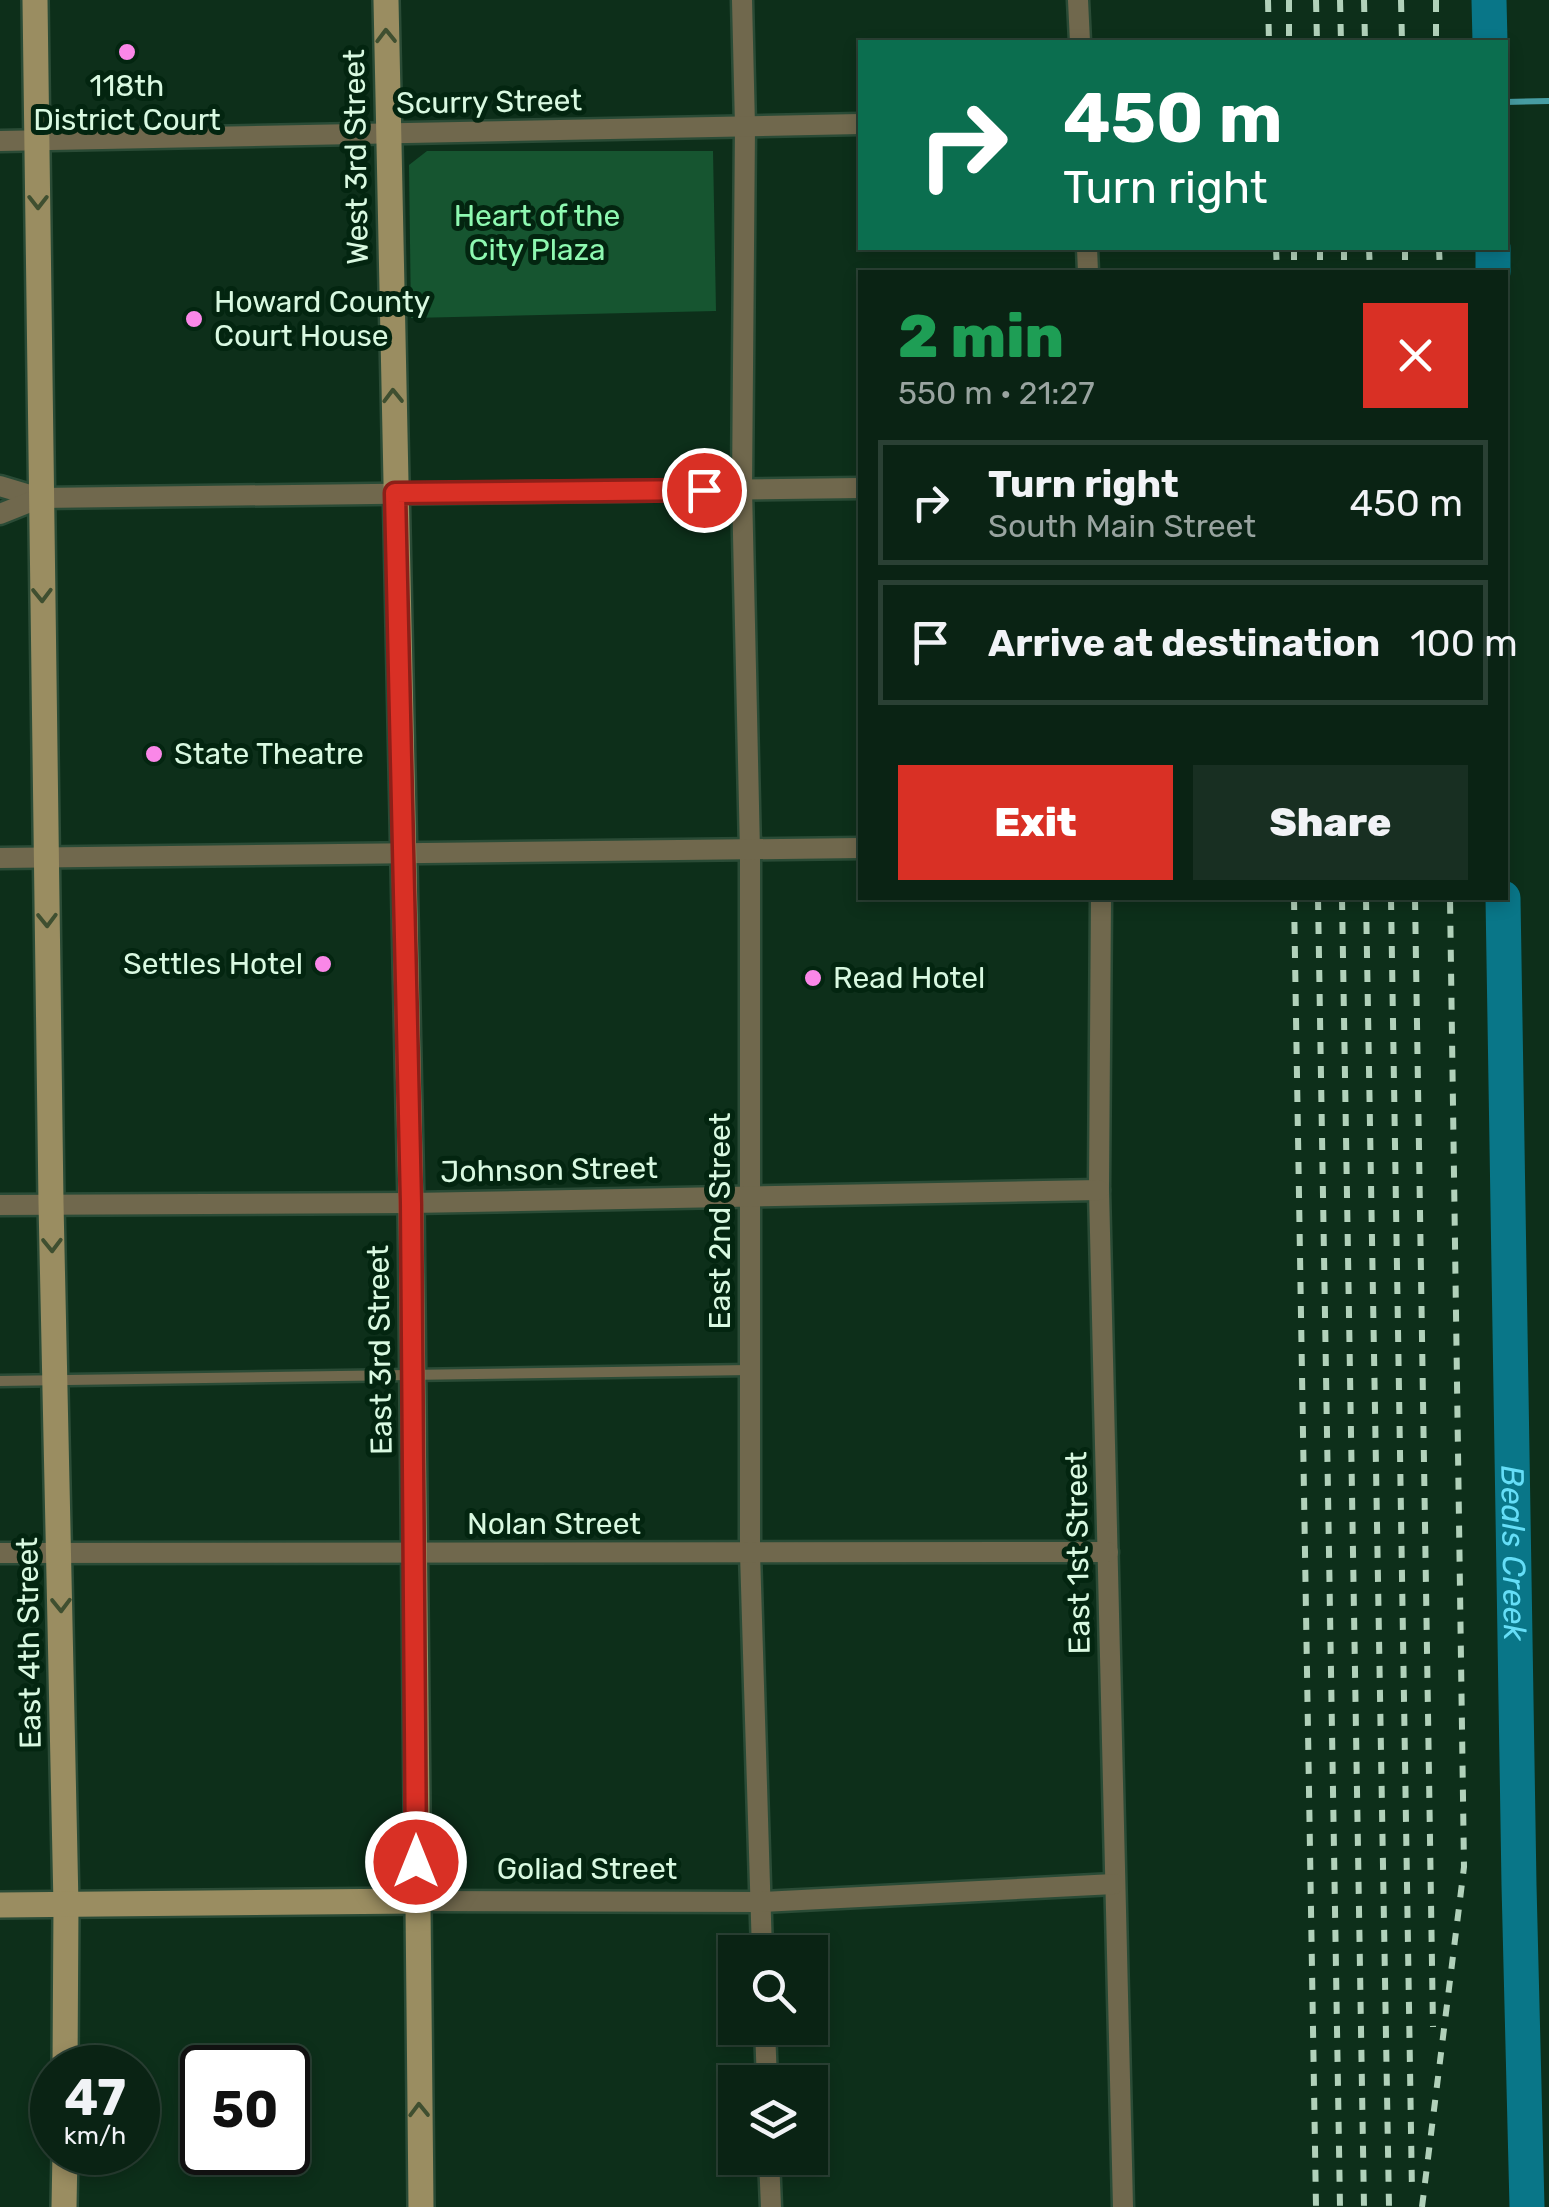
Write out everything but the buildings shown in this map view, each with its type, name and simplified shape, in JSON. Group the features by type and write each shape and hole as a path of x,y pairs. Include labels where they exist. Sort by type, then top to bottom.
{"main road":[{"name":"East 4th Street","path":"35,0 65,2045"},
{"name":"West 3rd Street","path":"386,0 395,493"},
{"name":"East 3rd Street","path":"395,493 411,1203 421,2207"},
{"name":"Goliad Street","path":"0,1904 416,1901"},
{"path":"64,2207 65,2175"}],"street":[{"name":"East 2nd Street","path":"742,0 742,489 750,850 750,1552 762,1935"},
{"path":"1078,0 1080,40"},
{"name":"Scurry Street","path":"0,141 858,124"},
{"path":"0,486 40,498 858,488"},
{"path":"0,514 40,498"},
{"path":"0,858 858,848"},
{"name":"East 1st Street","path":"1100,900 1099,1190 1123,2207"},
{"name":"Johnson Street","path":"0,1205 411,1203 1099,1190"},
{"name":"Nolan Street","path":"0,1553 1108,1552"},
{"name":"Goliad Street","path":"416,1901 761,1902 1114,1884"},
{"path":"769,2175 770,2207"}],"lane":[{"path":"0,1381 750,1370"}],"green space":[{"name":"Heart of the City Plaza","path":"427,151 713,151 716,311 411,318 409,165"}],"waterway":[{"name":"Beals Creek","path":"1489,0 1490,40"},
{"path":"1508,102 1549,101"},
{"name":"Beals Creek","path":"1493,250 1493,270"},
{"name":"Beals Creek","path":"1503,900 1527,2207"}],"railway":[{"path":"1268,0 1269,40"},
{"path":"1289,0 1289,40"},
{"path":"1316,0 1317,40"},
{"path":"1340,0 1341,40"},
{"path":"1364,0 1365,40"},
{"path":"1401,0 1402,40"},
{"path":"1436,0 1436,40"},
{"path":"1276,250 1277,270"},
{"path":"1294,250 1294,270"},
{"path":"1320,250 1320,270"},
{"path":"1344,250 1344,270"},
{"path":"1369,250 1370,270"},
{"path":"1405,250 1405,270"},
{"path":"1439,250 1440,270"},
{"path":"1294,900 1316,2207"},
{"path":"1318,900 1340,2207"},
{"path":"1342,900 1364,2207"},
{"path":"1366,900 1389,2207"},
{"path":"1391,900 1412,2192"},
{"path":"1415,900 1433,2027"},
{"path":"1422,2207 1464,1867 1450,900"}],"place":[{"name":"118th District Court","path":"127,52"},
{"name":"Howard County Court House","path":"194,319"},
{"name":"State Theatre","path":"154,754"},
{"name":"Settles Hotel","path":"323,964"},
{"name":"Read Hotel","path":"813,978"}],"route":[{"path":"416,1862 411,1203 395,493 704,490"}]}
